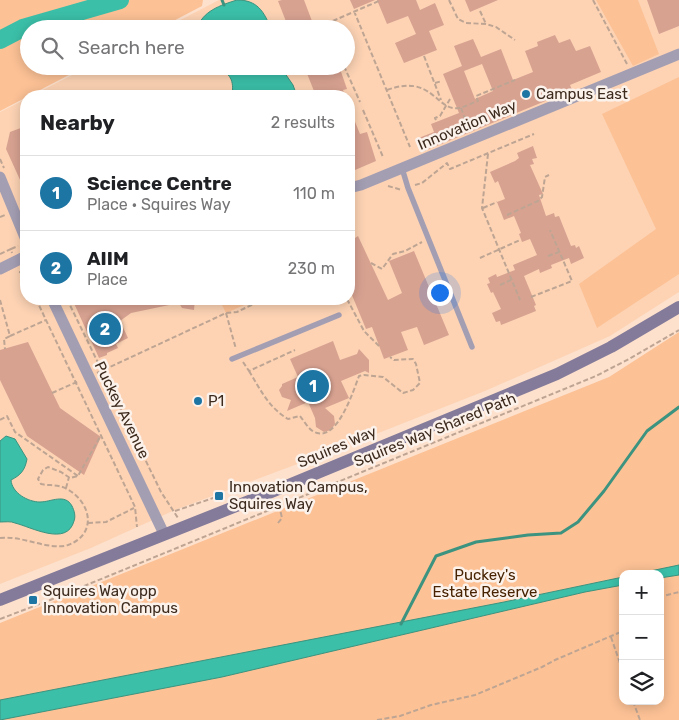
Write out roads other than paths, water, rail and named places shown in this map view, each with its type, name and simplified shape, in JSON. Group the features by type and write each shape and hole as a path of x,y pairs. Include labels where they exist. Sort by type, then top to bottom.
{"main road":[{"name":"Squires Way","path":"0,600 557,374 611,348 679,307"}],"street":[{"name":"Innovation Way","path":"355,186 679,54"},
{"path":"0,177 20,225"},
{"path":"0,269 20,259"},
{"name":"Puckey Avenue","path":"55,305 164,534"}],"lane":[{"path":"402,168 408,188 472,347"},
{"path":"232,359 340,315"}],"water":[{"path":"237,0 250,2 259,8 267,20 201,20 208,13"},
{"path":"228,75 286,75 295,90 232,90"},
{"path":"6,436 15,439 27,459 22,472 11,480 17,493 35,502 62,499 69,502 72,506 75,519 70,529 64,533 48,533 13,522 0,522 0,441"},
{"path":"679,565 679,575 664,577 664,570 655,570"},
{"path":"619,578 619,586 585,592 222,677 0,720 0,700"}],"waterway":[{"path":"51,20 120,0"},
{"path":"222,0 224,5"},
{"path":"0,40 20,30"},
{"path":"401,624 436,556 476,542 561,533 578,522 604,491 647,431 679,407"}],"place":[{"name":"Campus East","path":"526,94"},
{"name":"AIIM","path":"105,329"},
{"name":"Science Centre","path":"313,386"},
{"name":"P1","path":"198,401"},
{"name":"Innovation Campus, Squires Way","path":"219,496"},
{"name":"Squires Way opp Innovation Campus","path":"33,600"}],"park label":[{"name":"Puckey's Estate Reserve","path":"485,584"}]}
